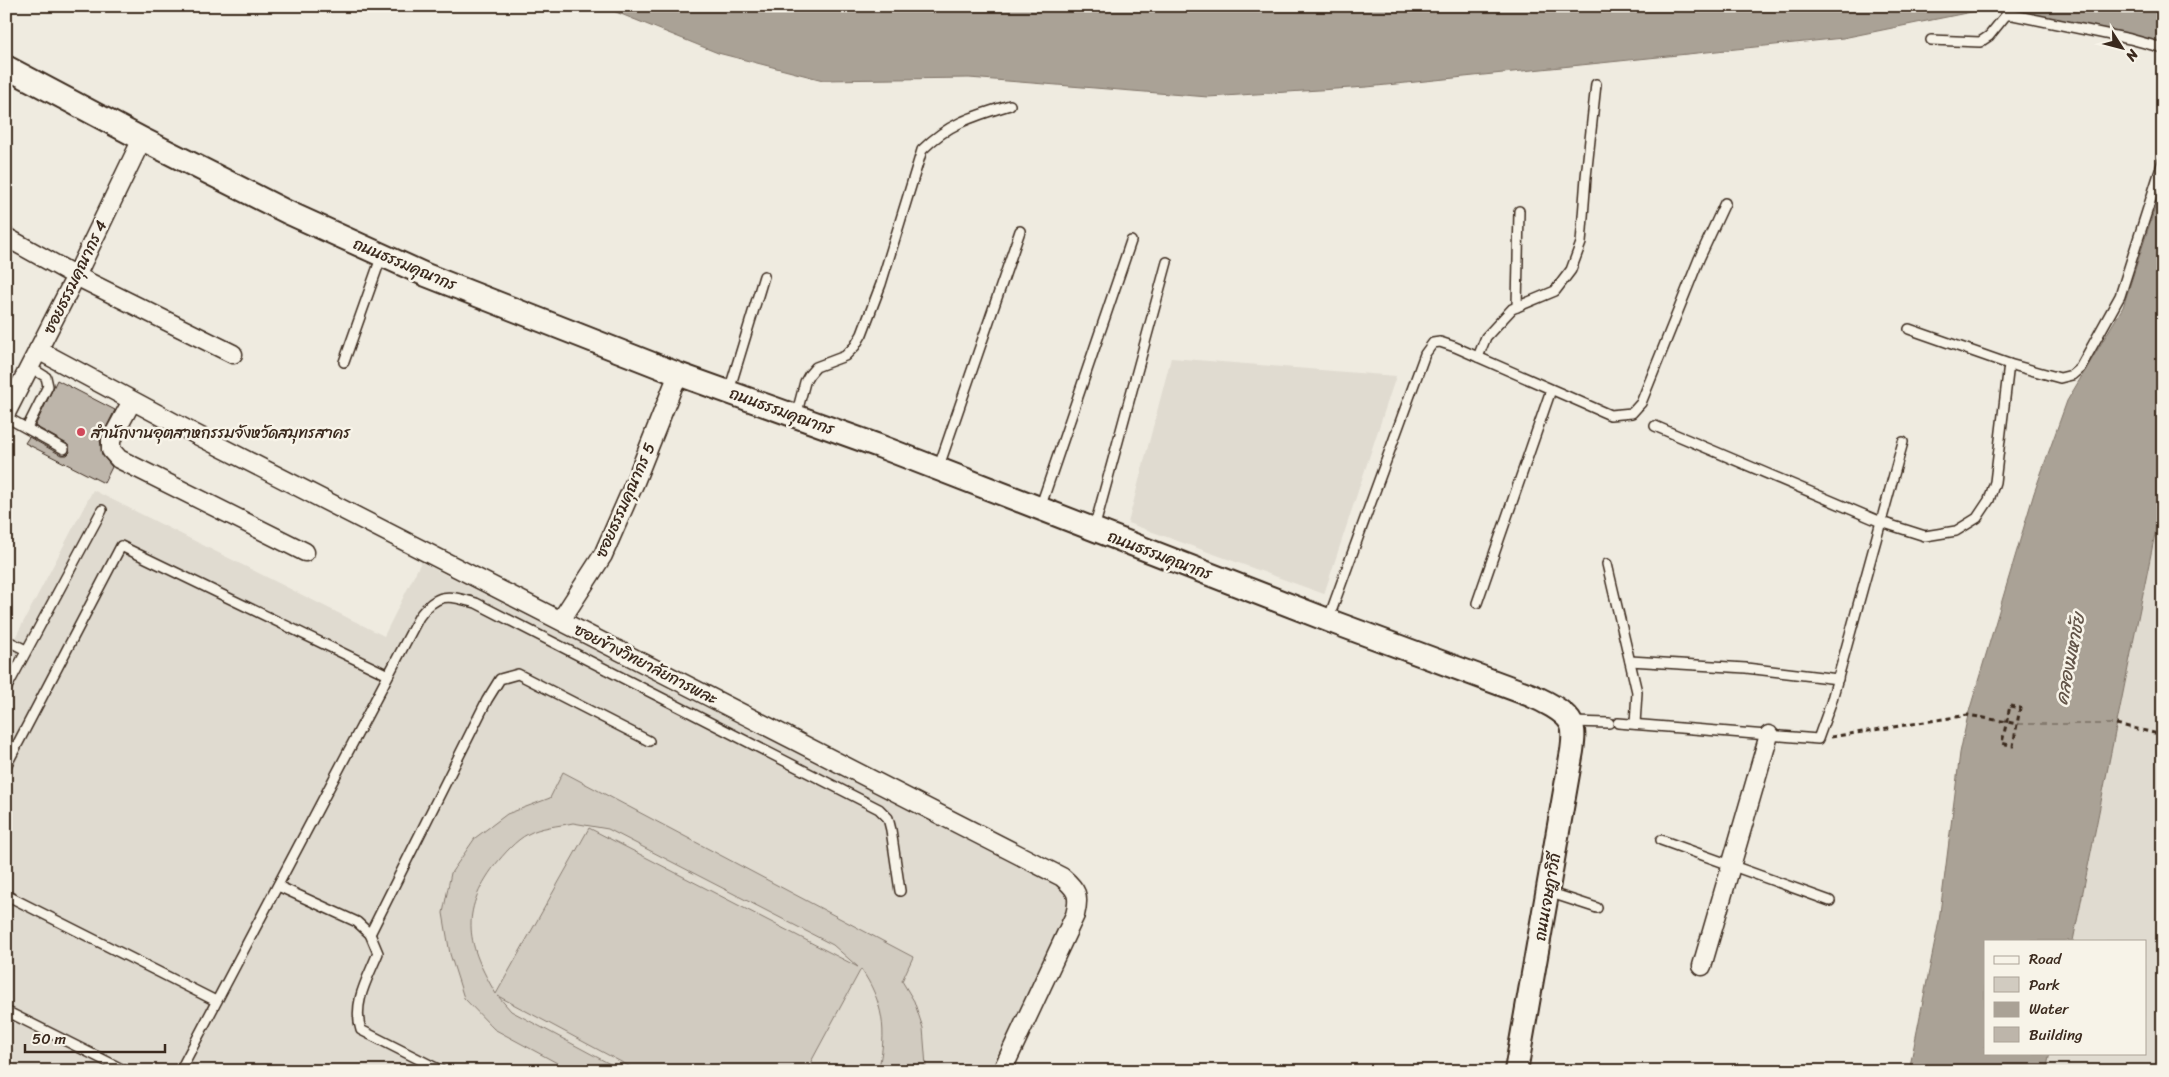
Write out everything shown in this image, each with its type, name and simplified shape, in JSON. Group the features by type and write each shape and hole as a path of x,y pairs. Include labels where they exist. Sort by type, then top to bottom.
{"street":[{"name":"ถนนธรรมคุณากร","path":"6,67 142,139 287,212 426,275 678,374 938,469 1328,620 1543,700 1570,722"},
{"name":"ซอยธรรมคุณากร 4","path":"6,413 12,386 30,367 142,139"},
{"path":"6,237 76,276 233,354"},
{"name":"ซอยข้างวิทยาลัยการพละ","path":"38,350 132,401 1062,876 1077,892 1079,901 1075,915 1002,1071"},
{"name":"ซอยธรรมคุณากร 5","path":"561,620 603,554 635,482 678,374"},
{"path":"132,401 111,440 111,450 119,459 305,552"},
{"name":"ถนนเจษฎาวิถี","path":"1516,1071 1572,751 1573,737 1570,722"},
{"path":"1702,966 1770,735"}],"lane":[{"path":"1930,40 1980,42 1989,36 2006,15 2013,14 2163,48"},
{"path":"1478,358 1486,336 1512,309 1555,291 1571,270 1581,243 1596,84"},
{"path":"796,416 805,382 810,375 816,368 845,356 855,346 862,334 881,284 922,150 934,138 961,121 1010,105"},
{"path":"1909,329 2009,364 2060,378 2072,375 2080,368 2120,296 2163,161"},
{"path":"1328,620 1424,354 1433,343 1440,342 1610,415 1632,414 1637,409 1698,259 1725,204"},
{"path":"1517,307 1519,211"},
{"path":"938,469 1020,231"},
{"path":"1039,508 1130,241"},
{"path":"344,362 382,255"},
{"path":"1094,529 1167,262"},
{"path":"729,392 764,276"},
{"path":"1655,426 1881,522 1925,536 1946,534 1956,531 1977,518 1989,500 1995,482 2009,364"},
{"path":"26,428 48,386 46,377 30,367"},
{"path":"1477,603 1551,390"},
{"path":"6,418 64,449"},
{"path":"1570,722 1635,724 1818,739 1838,679 1903,442"},
{"path":"6,689 102,510"},
{"path":"6,766 121,546 388,675"},
{"path":"1607,564 1637,692 1635,724"},
{"path":"180,1071 419,617 429,604 441,598 459,598 476,603 879,809 888,818 900,891"},
{"path":"6,640 26,650"},
{"path":"1630,661 1746,668 1838,679"},
{"path":"370,934 487,700 500,680 518,674 650,741"},
{"path":"1661,840 1830,901"},
{"path":"278,886 357,922 370,934 378,953 358,1002 357,1018 361,1030 442,1071"},
{"path":"1547,892 1596,908"},
{"path":"6,896 216,1001"},
{"path":"6,1011 126,1071"}],"path":[{"path":"2010,706 2020,708 2018,724 2013,746 2002,743 2010,706"},
{"path":"1818,739 1968,714 2018,724"},
{"path":"2116,724 2163,735"}],"shaded area":[{"path":"1171,358 1396,376 1324,594 1128,523"},
{"path":"93,490 384,636 421,562 1064,889 1071,900 1070,911 993,1071 6,1071 6,655"},
{"path":"2163,510 2163,1071 2046,1071 2050,1054 2146,1054 2146,940 2073,940 2158,519"}],"green space":[{"path":"563,772 913,957 902,981 914,1001 923,1028 926,1066 924,1071 878,1071 883,1043 879,1005 861,969 806,1071 638,1071 498,996 511,1011 623,1071 572,1071 494,1029 464,998 450,954 443,913 451,873 475,838 507,814 550,798","holes":["573,823 608,829 833,945 858,967 589,828 496,994 479,960 473,944 471,929 476,899 495,865 519,840 538,830"]}],"water":[{"path":"601,6 2163,6 2163,45 2106,31 1986,9 1843,38 1367,87 1208,97 969,78 823,80 718,53"},
{"name":"คลองมหาชัย","path":"2163,183 2163,510 2158,519 2073,940 1984,940 1984,1054 2050,1054 2046,1071 1909,1071 1939,921 1960,753 1968,715 2034,493 2067,401 2123,307"}],"building":[{"name":"สำนักงานอุตสาหกรรมจังหวัดสมุทรสาคร","path":"57,380 115,410 100,440 103,456 112,467 104,483 25,443 29,437 61,455 67,455 70,452 67,444 35,426"}],"ferry route":[{"path":"2018,724 2116,724"}],"place":[{"name":"สำนักงานอุตสาหกรรมจังหวัดสมุทรสาคร","path":"81,432"}]}
